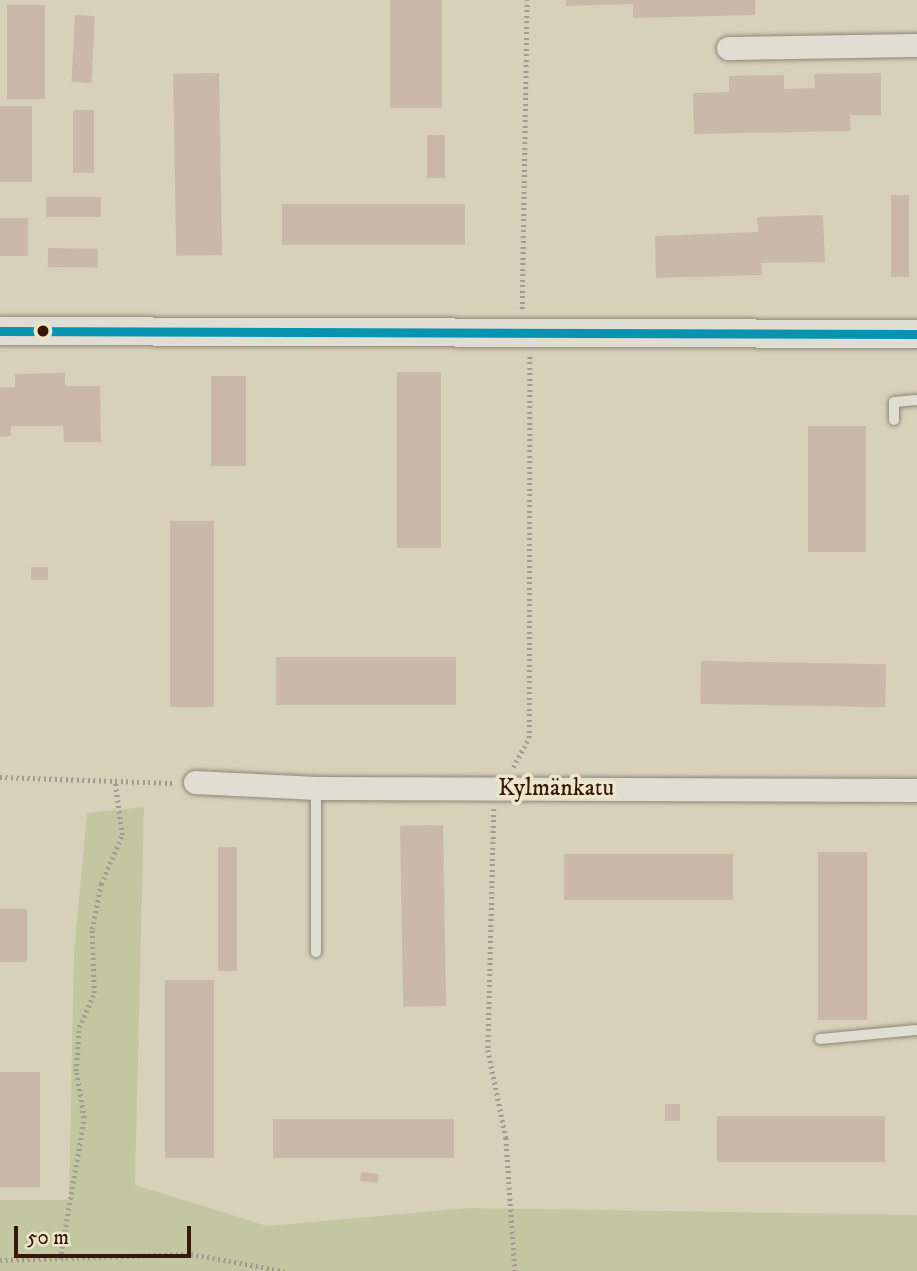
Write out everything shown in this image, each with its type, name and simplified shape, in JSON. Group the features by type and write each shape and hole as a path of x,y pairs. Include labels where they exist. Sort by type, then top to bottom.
{"street":[{"path":"728,48 917,45"},
{"path":"0,331 917,334"},
{"name":"Kylmänkatu","path":"195,782 316,788 917,790"}],"lane":[{"path":"894,420 894,402 917,400"},
{"path":"316,788 316,951"},
{"path":"820,1039 917,1030"}],"path":[{"path":"522,310 527,0"},
{"path":"0,777 195,782"},
{"path":"60,1259 84,1118 76,1071 79,1027 94,993 92,929 101,884 122,835 115,782"},
{"path":"0,1259 191,1254 284,1271"}],"green space":[{"path":"144,807 135,1185 267,1226 468,1208 917,1215 917,1271 0,1271 0,1200 69,1200 74,952 87,813"}],"building":[{"path":"390,0 442,0 442,108 390,108"},
{"path":"566,0 755,0 755,15 633,18 633,4 566,6"},
{"path":"7,5 45,5 45,99 7,99"},
{"path":"75,15 95,16 91,83 71,82"},
{"path":"219,73 222,255 176,256 173,74"},
{"path":"881,73 881,115 850,115 851,131 694,134 693,93 729,92 729,76 784,75 784,89 815,88 814,74"},
{"path":"0,106 32,106 32,182 0,182"},
{"path":"73,110 94,110 94,173 73,173"},
{"path":"427,135 445,135 445,178 427,178"},
{"path":"891,195 909,195 909,277 891,277"},
{"path":"46,197 101,197 101,217 46,217"},
{"path":"282,204 465,204 465,245 282,245"},
{"path":"823,215 825,262 761,263 762,275 656,278 655,236 758,232 757,217"},
{"path":"0,218 28,218 28,256 0,256"},
{"path":"48,248 98,249 98,268 48,267"},
{"path":"397,372 441,372 441,548 397,548"},
{"path":"65,373 65,386 100,386 101,442 64,442 63,426 11,426 11,436 0,437 0,387 15,387 15,374"},
{"path":"211,376 246,376 246,466 211,466"},
{"path":"808,426 866,426 866,552 808,552"},
{"path":"170,521 214,521 214,707 170,707"},
{"path":"31,567 48,567 48,580 31,580"},
{"path":"276,657 456,657 456,705 276,705"},
{"path":"701,661 886,664 885,707 700,704"},
{"path":"443,825 446,1006 403,1007 400,826"},
{"path":"218,847 237,847 237,971 218,971"},
{"path":"818,852 867,852 867,1020 818,1020"},
{"path":"564,854 733,854 733,900 564,900"},
{"path":"0,909 27,909 27,962 0,962"},
{"path":"165,980 214,980 214,1158 165,1158"},
{"path":"0,1072 40,1072 40,1187 0,1187"},
{"path":"665,1104 680,1104 680,1121 665,1121"},
{"path":"717,1116 885,1116 885,1162 717,1162"},
{"path":"273,1119 454,1119 454,1158 273,1158"},
{"path":"361,1172 379,1174 378,1183 360,1181"}],"transit line":[{"path":"0,331 917,334"}]}
